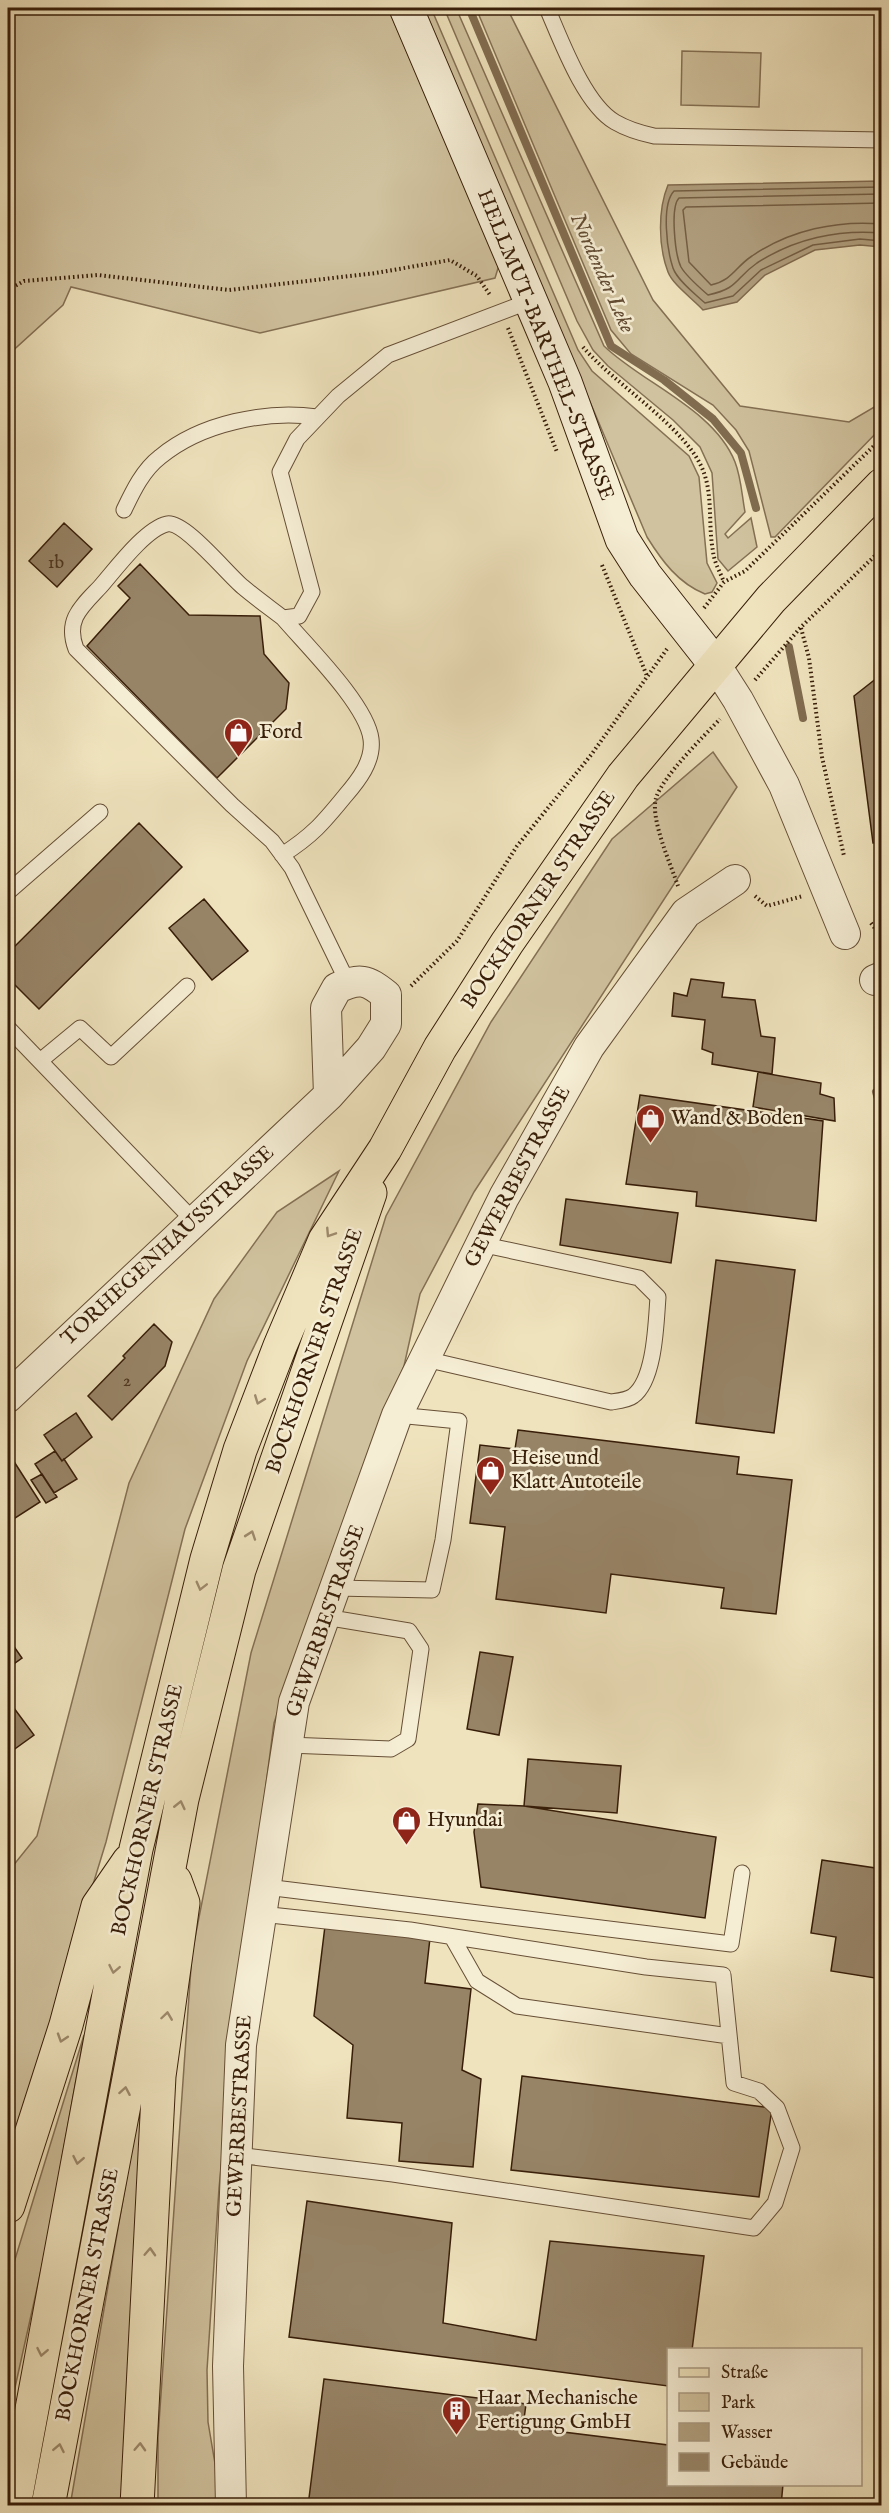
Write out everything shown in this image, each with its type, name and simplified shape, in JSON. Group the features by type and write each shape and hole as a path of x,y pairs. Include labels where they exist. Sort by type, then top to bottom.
{"main road":[{"name":"BOCKHORNER STRASSE","path":"14,2505 136,1849 207,1559 240,1450 280,1346 325,1240 385,1149 440,1048 507,943 623,776 714,664 782,586 882,485"},
{"name":"BOCKHORNER STRASSE","path":"48,2505 168,1862 239,1570 385,1149"},
{"path":"8,2206 66,2025 99,1906 136,1849"},
{"path":"137,2505 159,2076 183,1903 168,1862"}],"street":[{"name":"HELLMUT-BARTHEL-STRASSE","path":"406,8 564,382 622,539 645,575 714,664"},
{"path":"714,664 738,700 784,785 825,884 857,926"},
{"name":"GEWERBESTRASSE","path":"231,2505 228,2366 241,2045 294,1702 397,1415 504,1197 589,1047 686,914 735,880"},
{"path":"329,1095 326,1008 337,988 353,981 370,982 386,995 386,1024"},
{"name":"TORHEGENHAUSSTRASSE","path":"8,1397 329,1095 371,1048 386,1024"}],"lane":[{"path":"547,8 588,93 613,122 632,130 654,136 882,140"},
{"path":"283,618 299,616 312,592 280,471 297,439 338,396 388,355 530,301"},
{"path":"124,510 137,483 159,457 204,430 293,414 318,417"},
{"path":"282,855 310,837 360,778 368,758 371,741 366,722 347,694 283,618 242,586 190,536 173,524 168,524 143,540 92,595 76,615 70,634 76,649 232,805 272,841 282,855 292,868 348,983"},
{"path":"8,892 100,812"},
{"path":"40,1061 80,1028 111,1057 187,986"},
{"path":"8,1028 194,1221"},
{"path":"425,1359 610,1402 632,1398 644,1385 655,1335 658,1297 639,1278 480,1244"},
{"path":"335,1588 432,1590 442,1540 459,1421 397,1415"},
{"path":"288,1744 391,1749 408,1739 421,1649 409,1631 325,1617"},
{"path":"263,1900 731,1944 742,1873"},
{"path":"237,2155 393,2174 754,2228 776,2203 792,2148 777,2108 759,2091 734,2083 723,1975 646,1967 452,1937 263,1900"},
{"path":"452,1937 477,1981 517,2006 729,2036"}],"path":[{"path":"577,340 599,366 663,421 696,456 705,474 713,552 724,582 745,571 882,438"},
{"path":"686,914 656,817 656,798 669,777 801,627 882,549"},
{"path":"386,1024 399,998 457,941 518,846 591,755 666,650 687,627"},
{"path":"801,627 809,658 822,757 846,863"},
{"path":"735,880 767,906 805,895 825,884"},
{"path":"857,926 882,938"}],"green space":[{"path":"8,8 388,8 499,265 495,278 260,333 71,287 63,305 8,355"},
{"path":"424,8 431,8 578,350 592,371 689,456 699,477 707,563 717,583 712,592 705,594 687,584 665,563 647,537"},
{"path":"444,8 456,8 604,346 676,398 711,427 725,443 735,462 745,512 725,534 728,538 751,518 757,547 728,571 718,559 712,473 700,447 673,420 608,366 593,350 577,321"},
{"path":"476,8 507,8 653,300 740,406 849,422 881,403 881,428 775,537 771,537 749,451 736,430 713,405 631,354 611,330"},
{"path":"682,51 761,53 759,107 681,105"},
{"path":"713,752 737,787 474,1192 420,1294 404,1366 322,1581 274,1723 238,2000 219,2188 207,2370 208,2422 222,2505 158,2506 158,2437 192,1953 251,1653 386,1216 491,1022 612,839"},
{"path":"339,1171 247,1361 185,1529 106,1842 8,2162 8,1872 37,1836 129,1483 214,1299 277,1212"},
{"path":"84,2035 46,2248 8,2419 8,2282"},
{"path":"140,2101 145,2101 125,2505 70,2506"}],"water":[{"path":"881,181 881,247 860,245 815,250 765,275 737,302 703,310 679,287 668,272 662,251 660,228 662,205 668,185"}],"building":[{"path":"734,8 882,8 882,10"},
{"path":"64,523 92,549 57,587 29,561"},
{"path":"140,564 189,615 260,616 264,654 289,683 286,709 217,778 87,646 130,598 118,586"},
{"path":"882,674 882,842 873,843 854,696"},
{"path":"139,823 182,867 39,1009 8,978 8,953"},
{"path":"204,899 248,951 212,980 169,928"},
{"path":"691,979 724,983 722,997 755,1000 761,1036 775,1038 772,1074 712,1064 713,1053 702,1049 705,1020 672,1016 674,993 687,996"},
{"path":"758,1072 821,1083 820,1094 834,1098 835,1121 753,1107"},
{"path":"640,1095 823,1121 816,1221 696,1206 697,1192 626,1184"},
{"path":"566,1199 678,1213 671,1263 560,1245"},
{"path":"716,1260 795,1270 774,1433 696,1423"},
{"path":"154,1324 172,1342 165,1366 112,1420 88,1396"},
{"path":"76,1413 92,1437 62,1461 44,1435"},
{"path":"518,1430 739,1457 737,1474 792,1480 776,1614 721,1608 724,1588 611,1574 606,1613 496,1599 505,1527 470,1523 480,1445 515,1449"},
{"path":"55,1451 62,1461 64,1459 77,1479 54,1493 35,1464"},
{"path":"13,1460 40,1502 9,1522 8,1463"},
{"path":"42,1474 57,1497 46,1503 31,1480"},
{"path":"8,1638 22,1658 8,1668"},
{"path":"480,1652 513,1657 499,1735 467,1729"},
{"path":"8,1700 34,1735 12,1751 8,1744"},
{"path":"528,1759 621,1766 617,1813 524,1806"},
{"path":"478,1804 524,1806 716,1837 705,1918 481,1887 474,1832"},
{"path":"822,1860 882,1869 882,1935 875,1978 831,1971 836,1937 811,1933"},
{"path":"325,1926 430,1938 425,1983 471,1989 462,2070 481,2079 473,2167 399,2161 402,2123 347,2118 353,2045 314,2016"},
{"path":"522,2076 772,2108 759,2197 511,2170"},
{"path":"307,2201 452,2223 443,2323 536,2340 550,2241 704,2256 692,2348 667,2348 667,2386 289,2337"},
{"name":"Haar Mechanische Fertigung GmbH","path":"324,2379 526,2404 523,2427 667,2445 667,2486 783,2486 781,2506 308,2506"}],"waterway":[{"name":"Nordender Leke","path":"469,8 611,346 664,380 713,419 741,453 756,508"},
{"name":"Nordender Leke","path":"789,647 803,718"},
{"name":"Nordender Leke","path":"876,1092 882,1113"}],"place":[{"name":"Ford","path":"238,758"},
{"name":"Wand & Boden","path":"650,1144"},
{"name":"Heise und Klatt Autoteile","path":"490,1496"},
{"name":"Hyundai","path":"406,1846"},
{"name":"Haar Mechanische Fertigung GmbH","path":"456,2436"}]}
